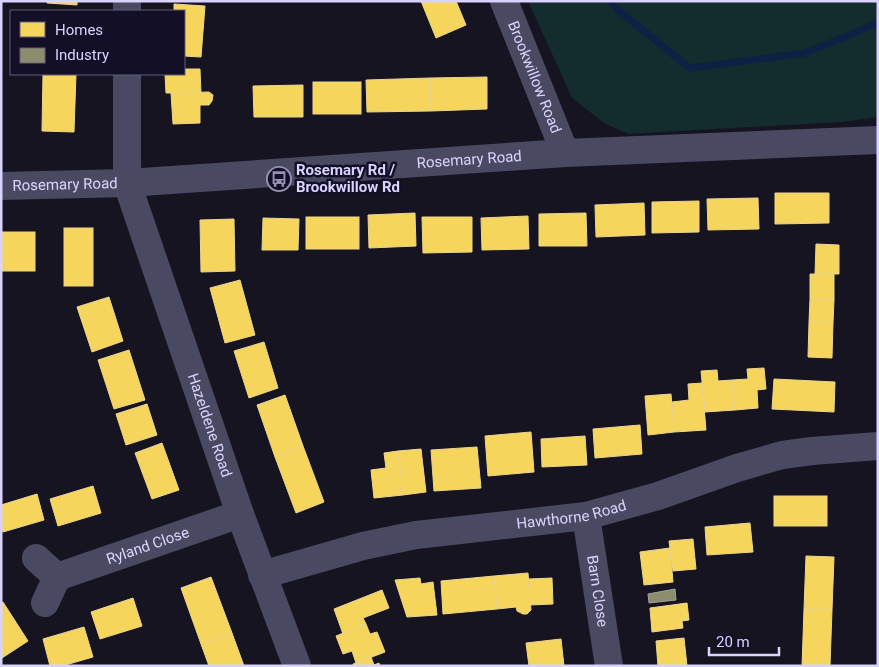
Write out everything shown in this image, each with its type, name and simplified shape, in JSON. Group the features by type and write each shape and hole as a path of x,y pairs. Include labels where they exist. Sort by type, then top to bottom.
{"street":[{"name":"Brookwillow Road","path":"504,1 566,153"},
{"path":"127,75 127,183"},
{"name":"Rosemary Road","path":"1,186 127,183 566,153 878,140"},
{"name":"Hazeldene Road","path":"127,183 240,514 297,666"},
{"name":"Hawthorne Road","path":"262,575 363,546 416,535 586,516 658,496 737,468 782,455 878,446"},
{"name":"Ryland Close","path":"57,578 240,514"},
{"name":"Barn Close","path":"586,516 609,666"},
{"path":"36,558 57,578 45,603"}],"green space":[{"path":"528,1 878,1 878,117 842,122 628,134 604,123 572,98"}],"building: Homes":[{"path":"47,1 77,1 77,5 47,3"},
{"path":"421,1 456,1 466,25 436,38"},
{"path":"174,4 205,6 201,57 185,56 185,10 174,10"},
{"path":"185,69 200,69 201,93 166,93 165,75 185,75"},
{"path":"43,75 76,75 74,132 42,131"},
{"path":"487,77 487,109 431,111 430,78"},
{"path":"430,78 431,111 367,112 366,80"},
{"path":"313,82 361,82 361,114 313,114"},
{"path":"303,85 303,117 254,117 253,86"},
{"path":"209,92 213,95 212,101 209,105 200,105 200,123 173,124 171,93"},
{"path":"775,193 829,193 829,223 775,224"},
{"path":"758,198 759,229 708,230 707,199"},
{"path":"699,201 699,232 652,233 652,202"},
{"path":"644,203 645,235 596,237 595,205"},
{"path":"415,213 416,246 369,248 368,215"},
{"path":"586,213 587,246 539,246 539,214"},
{"path":"528,216 529,249 482,250 481,218"},
{"path":"306,217 359,217 359,249 306,249"},
{"path":"422,217 472,217 472,252 423,253"},
{"path":"263,218 299,219 298,250 262,250"},
{"path":"234,219 235,271 201,272 200,220"},
{"path":"64,228 93,228 93,286 64,286"},
{"path":"1,232 35,232 35,271 1,271"},
{"path":"816,244 839,245 839,274 815,274"},
{"path":"810,274 834,274 834,300 810,299"},
{"path":"240,280 255,335 225,343 210,288"},
{"path":"109,297 123,341 92,352 77,307"},
{"path":"810,299 834,300 833,323 809,322"},
{"path":"809,322 833,323 832,358 808,357"},
{"path":"264,342 278,388 249,398 234,351"},
{"path":"129,350 145,400 114,409 98,360"},
{"path":"764,368 766,389 757,390 758,408 735,410 732,380 748,379 747,369"},
{"path":"717,370 718,381 732,380 735,410 705,412 701,371"},
{"path":"774,379 835,382 834,412 772,409"},
{"path":"702,383 706,430 674,432 672,402 689,400 688,384"},
{"path":"671,394 674,432 648,435 645,396"},
{"path":"285,395 303,446 275,457 257,405"},
{"path":"147,404 157,435 126,445 116,414"},
{"path":"640,425 642,454 595,458 593,429"},
{"path":"531,432 534,472 488,476 485,436"},
{"path":"585,436 587,465 542,467 541,439"},
{"path":"162,443 179,490 152,499 135,453"},
{"path":"303,446 324,502 296,513 275,457"},
{"path":"477,447 481,488 434,491 431,450"},
{"path":"421,449 426,492 403,495 398,451"},
{"path":"398,451 403,495 374,498 371,470 386,468 384,453"},
{"path":"93,486 101,513 58,526 50,499"},
{"path":"37,494 44,520 3,532 1,527 1,505"},
{"path":"774,496 827,496 827,526 774,526"},
{"path":"750,523 753,552 707,555 705,527"},
{"path":"693,539 696,569 673,571 669,541"},
{"path":"670,548 673,582 644,585 640,552"},
{"path":"806,556 834,557 832,610 804,609"},
{"path":"528,573 531,610 527,614 523,614 517,611 516,607 497,609 494,576"},
{"path":"494,576 497,609 443,614 441,581"},
{"path":"211,577 232,633 201,644 181,588"},
{"path":"420,578 421,584 433,582 437,615 407,617 395,580"},
{"path":"552,578 553,604 530,605 529,579"},
{"path":"382,590 389,608 363,618 366,624 343,634 334,609"},
{"path":"133,598 142,626 100,639 91,612"},
{"path":"3,602 28,641 2,658 1,603"},
{"path":"687,603 689,620 682,621 683,628 652,632 650,608"},
{"path":"804,609 832,610 830,666 802,666"},
{"path":"366,624 370,634 377,632 385,652 356,663 352,651 343,654 336,636"},
{"path":"84,627 93,657 62,666 50,666 43,639"},
{"path":"232,633 244,666 209,666 201,644"},
{"path":"684,638 687,666 658,666 656,641"},
{"path":"561,639 564,666 529,666 526,643"},
{"path":"371,657 374,665 379,663 380,666 353,666 353,664"}],"building: Industry":[{"path":"675,589 676,600 649,603 648,594"}],"waterway":[{"path":"610,1 619,11 690,68 805,53 878,23"}],"place":[{"name":"Rosemary Rd / Brookwillow Rd","path":"279,179"}]}
